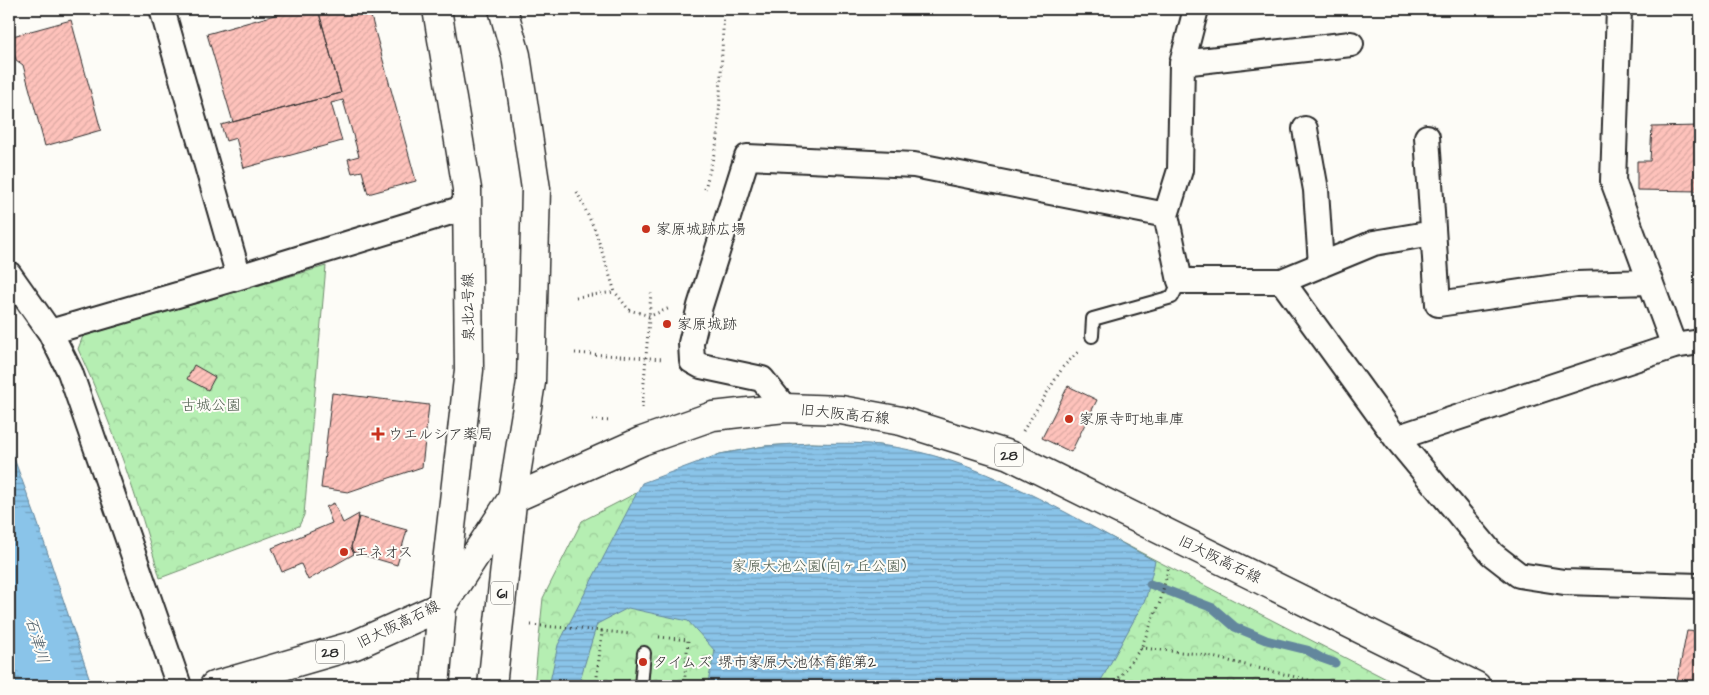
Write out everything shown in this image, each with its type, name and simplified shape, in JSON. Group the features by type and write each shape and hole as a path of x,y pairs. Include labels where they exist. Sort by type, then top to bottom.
{"main road":[{"name":"泉北2号線","path":"435,686 442,606 469,370 467,189 437,9"},
{"path":"503,9 516,55 536,189 531,382 512,499"},
{"name":"旧大阪高石線","path":"214,686 355,645 442,606 512,499 642,441 713,416 785,408 841,410 900,420 1008,455 1471,685"},
{"name":"61","path":"492,686 512,499"}],"street":[{"path":"162,9 239,277"},
{"path":"1196,9 1182,63 1180,170 1166,215 1180,281 1282,281 1374,243 1433,233"},
{"path":"1619,9 1613,181 1674,346"},
{"path":"1182,63 1351,44"},
{"path":"1305,129 1316,190 1321,264"},
{"path":"1427,137 1438,304 1576,284 1650,282"},
{"path":"785,408 762,379 701,366 692,361 691,343 700,306 747,156 914,165 1166,215"},
{"path":"50,332 239,277 467,207"},
{"path":"9,274 50,332 70,372 179,686"},
{"path":"1282,281 1396,438 1492,554 1519,575 1564,582 1700,586"},
{"path":"1396,438 1674,346 1700,342"}],"lane":[{"path":"1092,336 1093,319 1172,297 1180,281"},
{"path":"641,686 644,653"}],"path":[{"path":"704,194 718,138 724,9"},
{"path":"577,192 595,230 615,292 629,310 650,316 676,305"},
{"path":"576,297 615,292"},
{"path":"636,411 644,407 651,293"},
{"path":"1008,455 1063,367 1092,336"},
{"path":"574,352 692,361"},
{"path":"592,420 613,421"},
{"path":"1113,686 1142,648 1160,602 1168,570"},
{"path":"530,625 602,631"},
{"path":"1142,648 1200,654 1333,686"}],"green space":[{"name":"古城公園","path":"326,266 304,515 299,526 160,578 124,462 78,349 83,336"},
{"name":"家原大池公園(向ヶ丘公園)","path":"810,443 879,445 941,458 1000,480 1400,686 534,686 543,598 582,521 646,488 720,454 765,446"}],"water":[{"name":"家原大池公園(向ヶ丘公園)","path":"810,443 879,445 915,451 951,461 987,474 1056,507 1155,561 1146,598 1098,686 707,686 715,651 688,621 628,608 597,624 578,686 549,686 558,645 642,483 720,454 765,446"},
{"path":"9,445 36,518 92,686 9,686 9,663 44,651 50,642 42,636 25,572 14,562 9,565"}],"building":[{"path":"296,9 318,9 341,93 233,122 207,34"},
{"path":"318,9 369,9 416,181 368,194 362,171 352,173 348,159 359,156 343,100 331,103 342,141 244,168 236,138 226,141 221,125 341,93"},
{"path":"71,20 101,130 45,146 23,65 16,60 9,37"},
{"path":"1700,126 1700,191 1637,190 1637,161 1650,161 1652,127"},
{"path":"194,365 215,377 208,390 187,379"},
{"name":"家原寺町地車庫","path":"1068,386 1097,400 1071,452 1042,438"},
{"path":"332,393 429,405 422,467 348,492 321,488"},
{"path":"334,503 343,523 359,514 351,547 354,554 308,580 301,564 282,572 272,548 332,523 326,507"},
{"path":"359,517 407,530 397,565 353,552 351,547"},
{"path":"1687,631 1700,632 1700,686 1676,686"}],"waterway":[{"name":"石津川","path":"9,536 51,686"},
{"path":"1150,584 1213,608 1235,627 1266,640 1307,650 1335,663"}],"place":[{"name":"家原城跡広場","path":"646,229"},
{"name":"家原城跡","path":"667,324"},
{"name":"家原寺町地車庫","path":"1069,419"},
{"name":"ウエルシア薬局","path":"378,434"},
{"name":"エネオス","path":"344,552"},
{"name":"タイムズ 堺市家原大池体育館第2","path":"643,662"}]}
